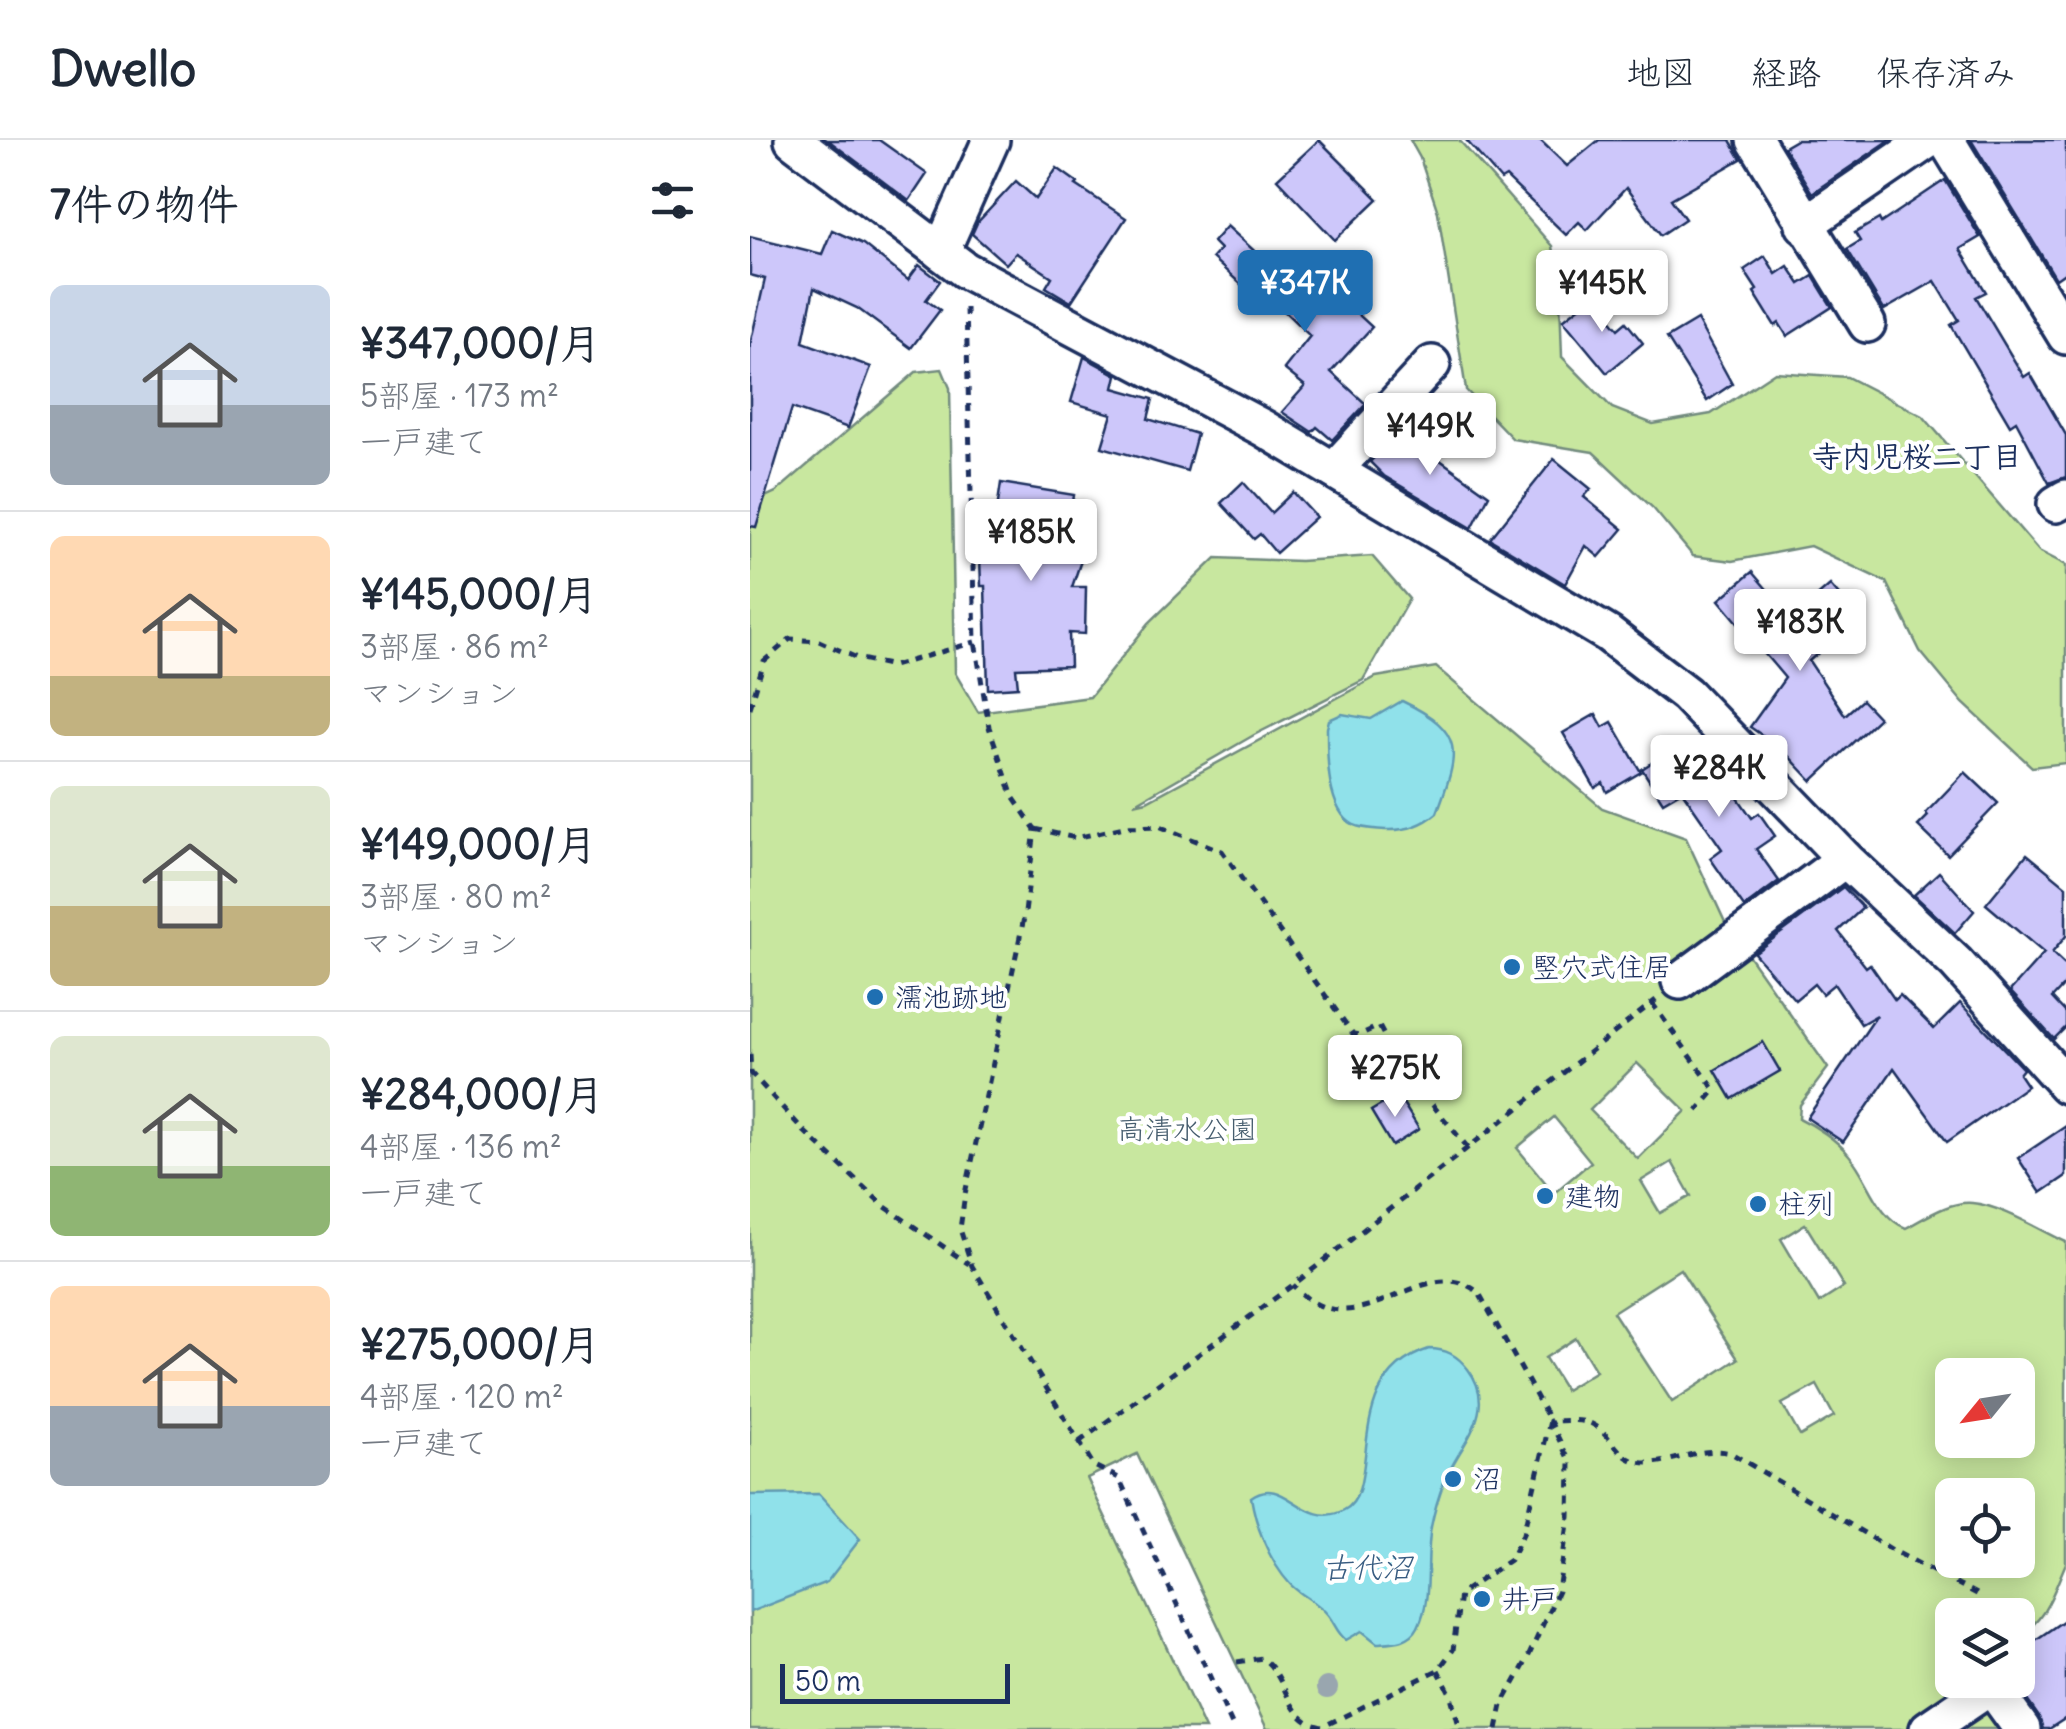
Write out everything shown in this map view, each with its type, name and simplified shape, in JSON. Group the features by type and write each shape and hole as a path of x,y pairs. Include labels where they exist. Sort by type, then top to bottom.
{"street":[{"path":"793,140 953,261 1334,470 1608,634 1686,694 1845,859 1956,963 2066,1085"},
{"path":"953,261 991,140"},
{"path":"1755,140 1867,324"},
{"path":"1804,224 1928,140"},
{"path":"1946,140 2066,336"},
{"path":"1334,470 1432,364"},
{"path":"1680,981 1845,859"},
{"path":"1928,1729 1984,1691 1996,1693 2022,1729"}],"path":[{"path":"953,261 975,642 989,727 1013,797 1034,829 1026,912 960,1230 972,1266 1094,1466 1119,1478 1234,1729"},
{"path":"750,708 764,660 790,639 819,640 857,658 894,666 975,642"},
{"path":"1034,829 1076,838 1124,827 1159,826 1222,851 1354,1034 1359,1036 1379,1026 1409,1084 1422,1091 1469,1149"},
{"path":"1079,1442 1292,1285 1680,981"},
{"path":"1652,1003 1715,1090 1697,1111"},
{"path":"750,1055 751,1073 818,1144 884,1206 972,1266"},
{"path":"1292,1285 1314,1306 1349,1312 1431,1283 1470,1286 1479,1293 1536,1391 1570,1462 1570,1517 1558,1590 1502,1705 1497,1729"},
{"path":"1550,1422 1590,1424 1636,1462 1653,1463 1704,1450 1731,1454 1894,1551 1978,1595"},
{"path":"1236,1662 1262,1658 1272,1666 1299,1717 1308,1725 1322,1727 1438,1670 1452,1650 1460,1594 1510,1560 1522,1534 1550,1422"},
{"path":"1438,1670 1450,1692 1460,1729"}],"green space":[{"path":"1410,140 1459,140 1552,246 1560,299 1562,357 1612,408 1653,424 1711,414 1775,372 1847,377 1923,416 2039,551 2066,565 2066,763 2032,767 1963,703 1920,651 1886,582 1810,546 1732,561 1693,556 1653,508 1593,452 1513,439 1466,390 1438,212"},
{"name":"高清水公園","path":"942,369 950,388 955,673 978,712 1090,697 1149,623 1216,558 1300,561 1372,556 1409,599 1363,680 1254,735 1134,804 1147,801 1376,677 1436,667 1602,808 1686,838 1725,922 1828,1068 1800,1105 1799,1118 1844,1149 1888,1215 1906,1228 1946,1207 1972,1203 2007,1213 2066,1242 2066,1563 2035,1622 2035,1598 1935,1598 1935,1698 1999,1698 2015,1729 1267,1729 1137,1454 1087,1478 1205,1729 750,1729 750,504 776,492 916,372","holes":["1637,1063 1686,1111 1638,1159 1590,1110","1554,1117 1591,1162 1554,1193 1517,1148","1672,1162 1691,1196 1660,1213 1641,1181","1805,1224 1844,1287 1819,1303 1781,1239","1680,1269 1738,1359 1672,1402 1613,1312","1576,1338 1596,1371 1565,1390 1545,1358","1817,1385 1834,1416 1800,1436 1782,1404"]}],"water":[{"path":"1402,701 1438,723 1452,746 1450,775 1437,813 1406,828 1370,829 1354,825 1345,818 1333,795 1327,752 1329,720 1342,714 1371,719"},
{"name":"古代沼","path":"1429,1349 1460,1360 1477,1384 1480,1399 1474,1427 1444,1482 1435,1510 1423,1616 1415,1632 1400,1641 1377,1643 1362,1631 1346,1640 1324,1610 1282,1575 1260,1532 1251,1497 1274,1492 1317,1513 1344,1510 1355,1499 1362,1480 1373,1407 1383,1384 1401,1363"},
{"path":"819,1494 860,1539 827,1582 750,1612 750,1495"}],"building":[{"path":"828,140 879,140 927,174 909,201"},
{"path":"1319,140 1378,199 1335,240 1277,179"},
{"path":"1466,140 1540,140 1567,166 1599,140 1730,140 1741,159 1671,199 1685,219 1661,235 1626,188 1587,230 1579,222 1566,235 1506,177 1501,180"},
{"path":"1796,140 1890,140 1812,193 1784,147"},
{"path":"1971,140 2066,140 2066,272 2056,279"},
{"path":"1057,168 1126,218 1071,302 1046,287 1052,277 1016,253 1006,264 972,234 977,223 1016,181 1036,199"},
{"path":"1945,180 1980,237 1960,249 1986,292 1976,297 2024,377 2030,373 2066,435 2066,477 2049,483 2016,421 2010,425 1951,325 1959,320 1935,281 1884,310 1847,249 1860,241 1855,233 1879,219 1881,223"},
{"path":"1227,226 1273,268 1280,260 1308,288 1318,277 1372,327 1331,372 1366,404 1332,440 1317,427 1312,432 1282,412 1305,386 1284,369 1310,336 1250,278 1245,288 1212,258 1220,249 1213,242"},
{"path":"832,230 863,244 908,280 919,265 940,281 926,300 940,310 911,348 857,308 814,288 803,342 871,367 848,428 792,408 756,527 750,526 750,345 765,279 750,275 750,236 822,254"},
{"path":"1765,256 1776,274 1788,266 1800,284 1813,276 1832,307 1787,336 1779,323 1775,326 1744,270"},
{"path":"1592,297 1618,329 1626,322 1643,343 1607,373 1563,320"},
{"path":"1697,320 1732,384 1707,401 1667,338"},
{"path":"1084,357 1117,375 1114,388 1153,399 1148,419 1197,434 1187,471 1102,447 1112,414 1071,402"},
{"path":"1405,425 1425,444 1422,447 1489,495 1472,528 1384,476 1370,462"},
{"path":"1554,459 1591,489 1584,497 1623,529 1599,557 1586,546 1565,584 1490,539"},
{"path":"1243,482 1271,513 1293,492 1316,517 1276,553 1260,534 1254,539 1221,503"},
{"path":"1001,483 1074,495 1068,536 1087,543 1072,587 1086,587 1085,634 1069,633 1070,666 1016,668 1018,687 988,689 985,586 981,586 980,557 990,557"},
{"path":"1752,572 1792,618 1830,585 1859,618 1809,661 1845,715 1862,700 1879,718 1812,781 1782,749 1750,727 1785,678 1719,600"},
{"path":"1596,714 1603,727 1612,722 1641,772 1607,792 1603,783 1595,788 1563,733"},
{"path":"1682,742 1701,770 1713,762 1752,818 1759,813 1775,836 1756,849 1779,881 1744,907 1710,858 1722,849 1682,791 1663,802 1642,769"},
{"path":"1965,772 1998,803 1948,855 1918,826"},
{"path":"2027,854 2066,886 2066,936 2052,953 2066,966 2066,983 2052,998 2066,1013 2066,1027 2054,1039 2010,991 2044,953 1986,904"},
{"path":"1939,872 1974,911 1955,933 1914,895"},
{"path":"1843,887 1863,908 1838,931 1866,967 1870,964 1895,1000 1900,995 1934,1029 1960,1003 2023,1069 2019,1074 2027,1086 1947,1142 1894,1068 1843,1142 1807,1118 1877,1015 1861,1024 1834,984 1822,994 1814,984 1795,1000 1754,953"},
{"path":"1763,1042 1780,1071 1732,1099 1715,1070"},
{"path":"1398,1095 1419,1129 1392,1146 1371,1111"},
{"path":"2066,1126 2066,1176 2041,1193 2018,1158"},
{"path":"2066,1619 2066,1718 2049,1729 2043,1729 2026,1698 2035,1698 2035,1640"}],"place":[{"name":"竪穴式住居","path":"1512,967"},
{"name":"濡池跡地","path":"875,997"},
{"name":"建物","path":"1545,1196"},
{"name":"柱列","path":"1758,1204"},
{"name":"沼","path":"1453,1479"},
{"name":"井戸","path":"1482,1599"}],"district":[{"name":"寺内児桜二丁目","path":"1917,457"}]}
